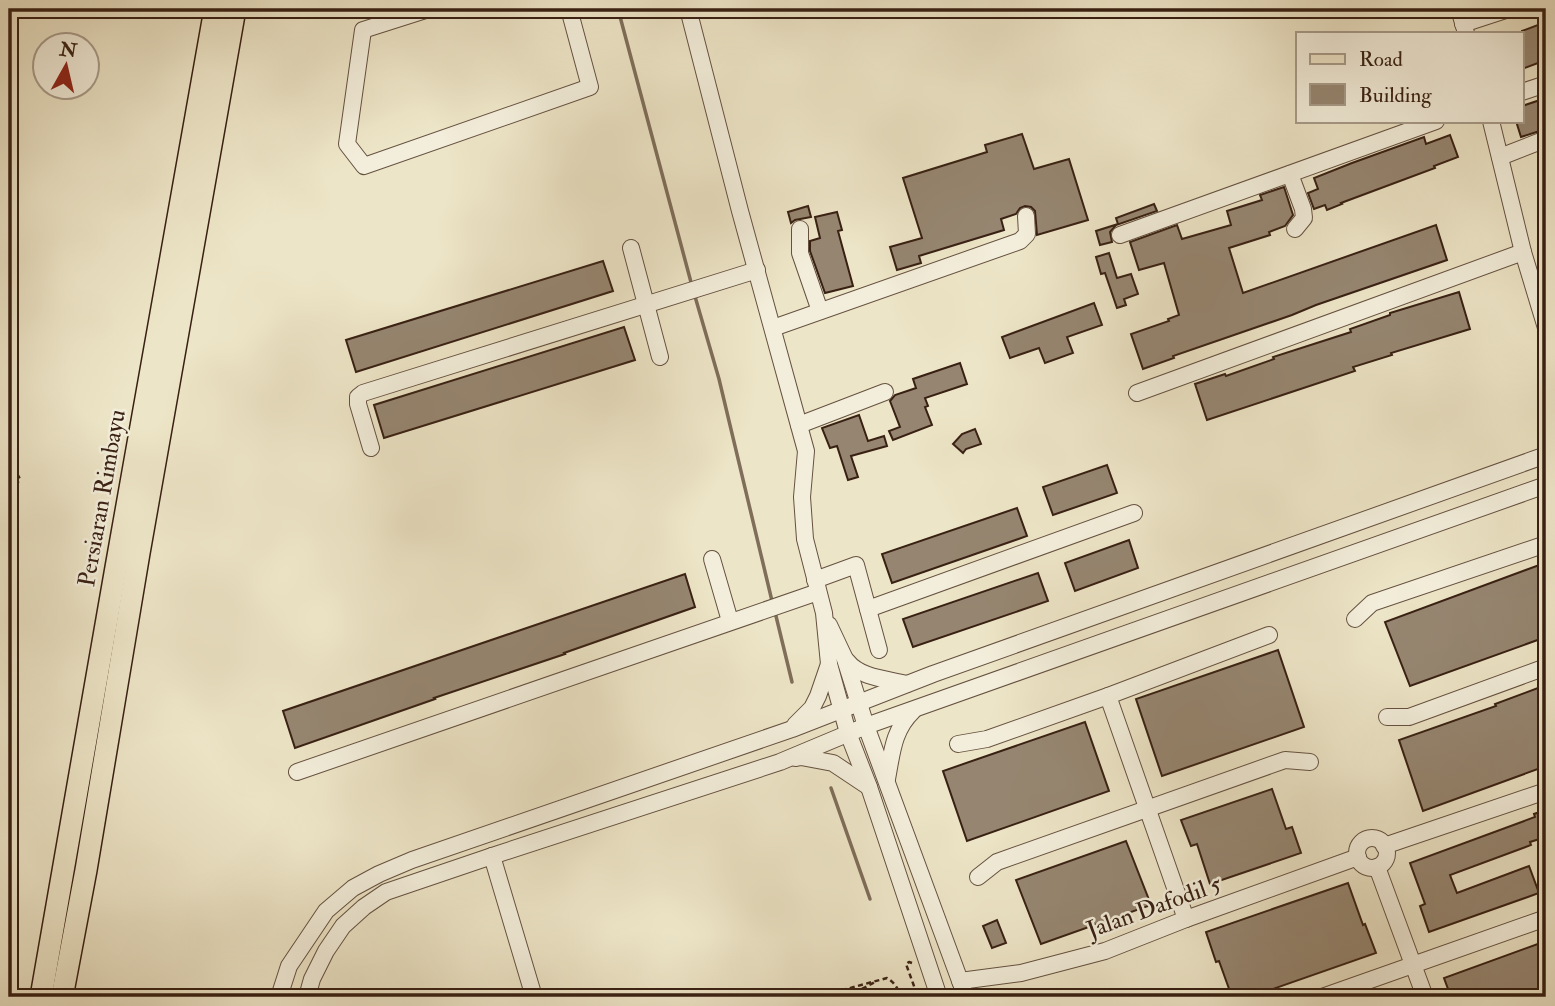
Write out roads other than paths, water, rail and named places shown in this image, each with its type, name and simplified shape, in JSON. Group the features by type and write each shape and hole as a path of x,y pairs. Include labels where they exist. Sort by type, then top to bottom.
{"main road":[{"name":"Persiaran Rimbayu","path":"41,997 215,9"},
{"name":"Persiaran Rimbayu","path":"62,997 235,9"},
{"path":"73,997 81,949 86,870"}],"street":[{"path":"429,9 363,30 347,144 364,166 590,87 569,9"},
{"path":"688,9 806,451 802,497 805,539 837,662 842,710 939,997"},
{"path":"1463,22 1509,9"},
{"path":"1524,92 1546,84"},
{"path":"1119,235 1433,122"},
{"path":"1491,122 1523,252 1546,328"},
{"path":"1500,157 1546,139"},
{"path":"1290,174 1304,218 1295,229"},
{"path":"773,328 1020,240 1027,234 1026,216"},
{"path":"800,229 800,253 820,311"},
{"path":"631,248 660,357"},
{"path":"1137,393 1523,252"},
{"path":"371,448 357,400 360,394 757,270"},
{"path":"799,425 885,392"},
{"path":"279,997 289,966 326,911 352,888 379,874 425,855 792,729 907,684 1546,455"},
{"path":"780,762 866,726 1546,485"},
{"path":"868,610 1134,513"},
{"path":"1355,619 1372,603 1546,544"},
{"path":"712,559 730,621"},
{"path":"297,772 774,606 856,565 880,650"},
{"path":"958,744 987,739 1269,635"},
{"path":"837,662 862,673 907,684"},
{"path":"837,662 859,703 966,997"},
{"path":"792,729 812,708 837,662"},
{"path":"1387,717 1409,717 1546,667"},
{"path":"1108,696 1186,919"},
{"path":"887,780 897,732 913,711"},
{"path":"307,997 312,979 326,951 344,926 364,907 386,892 801,757 833,763 869,787"},
{"path":"978,877 997,862 1285,760 1310,762"},
{"path":"1384,846 1546,791"},
{"path":"1366,840 1378,840 1387,853 1385,860 1377,867 1367,867 1358,857 1358,849 1366,840"},
{"path":"492,856 534,997"},
{"name":"Jalan Dafodil 5","path":"960,981 1021,973 1105,951 1358,857"},
{"path":"1377,867 1425,997"},
{"path":"1322,997 1546,918"}],"waterway":[{"path":"618,9 692,286"},
{"path":"694,293 719,379 772,601"},
{"path":"775,612 792,682"},
{"path":"831,788 870,899"}]}
